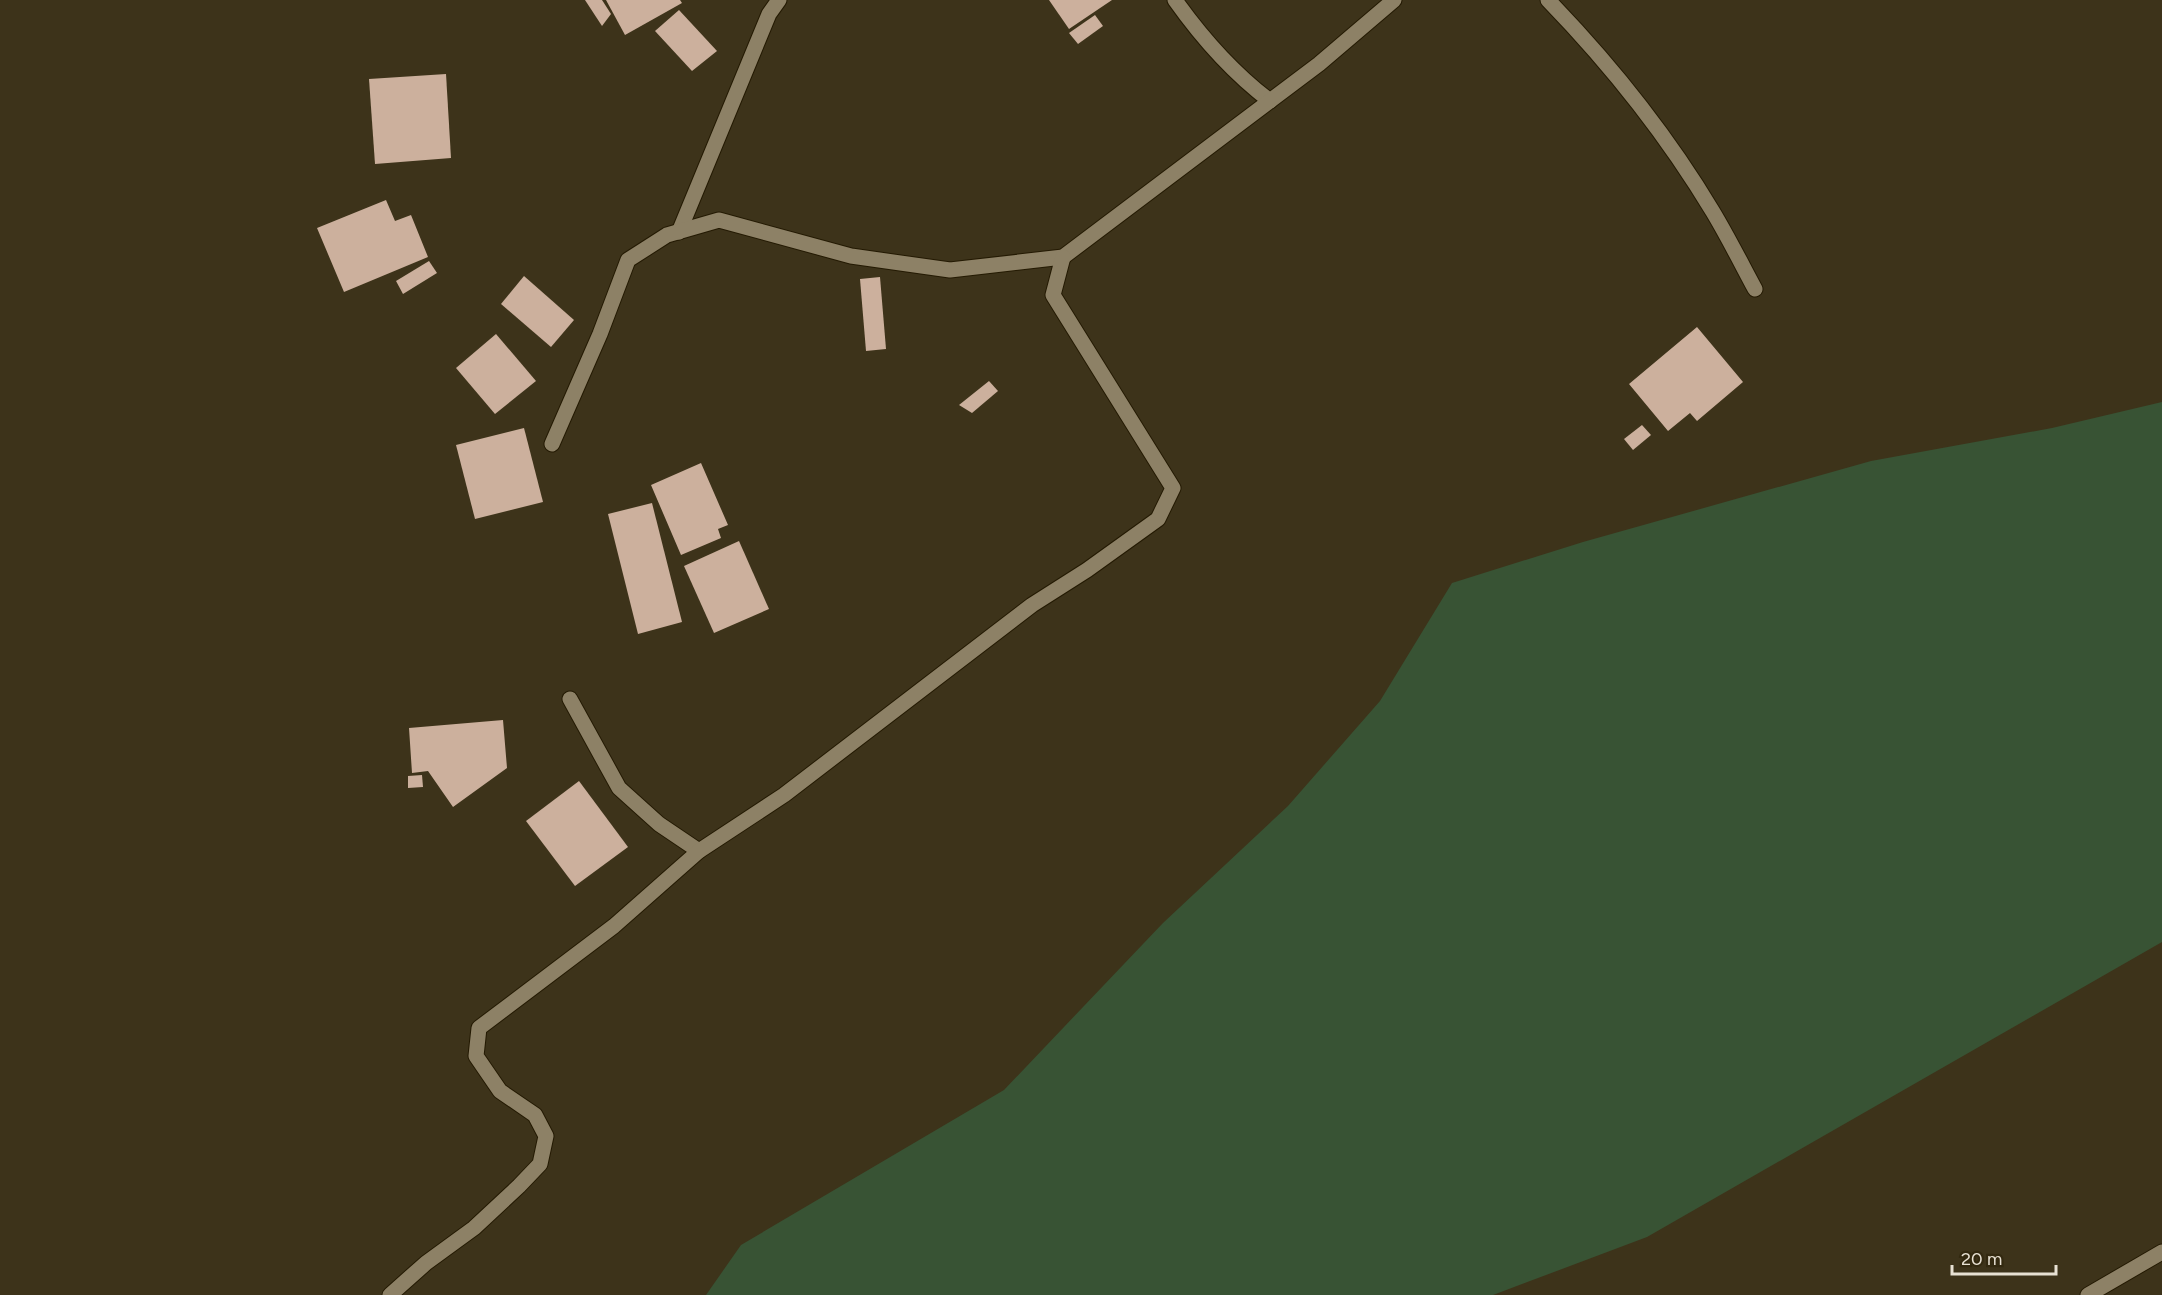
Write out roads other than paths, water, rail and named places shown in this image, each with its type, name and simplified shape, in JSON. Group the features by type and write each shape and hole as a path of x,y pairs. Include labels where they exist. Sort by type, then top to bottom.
{"street":[{"path":"679,232 769,14 779,0"},
{"path":"1176,0 1195,28 1243,80 1270,101"},
{"path":"552,444 600,334 627,260 667,235 719,220 851,256 950,270 1063,257 1319,64 1394,0"},
{"path":"1548,0 1594,48 1658,132 1713,212 1755,288"},
{"path":"390,1295 426,1263 474,1228 540,1164 546,1136 535,1115 500,1091 476,1056 479,1028 614,926 699,851 784,795 1032,605 1087,570 1158,519 1173,488 1053,295 1063,257"},
{"path":"570,699 619,788 659,824 699,851"},
{"path":"2088,1295 2162,1252"}]}
